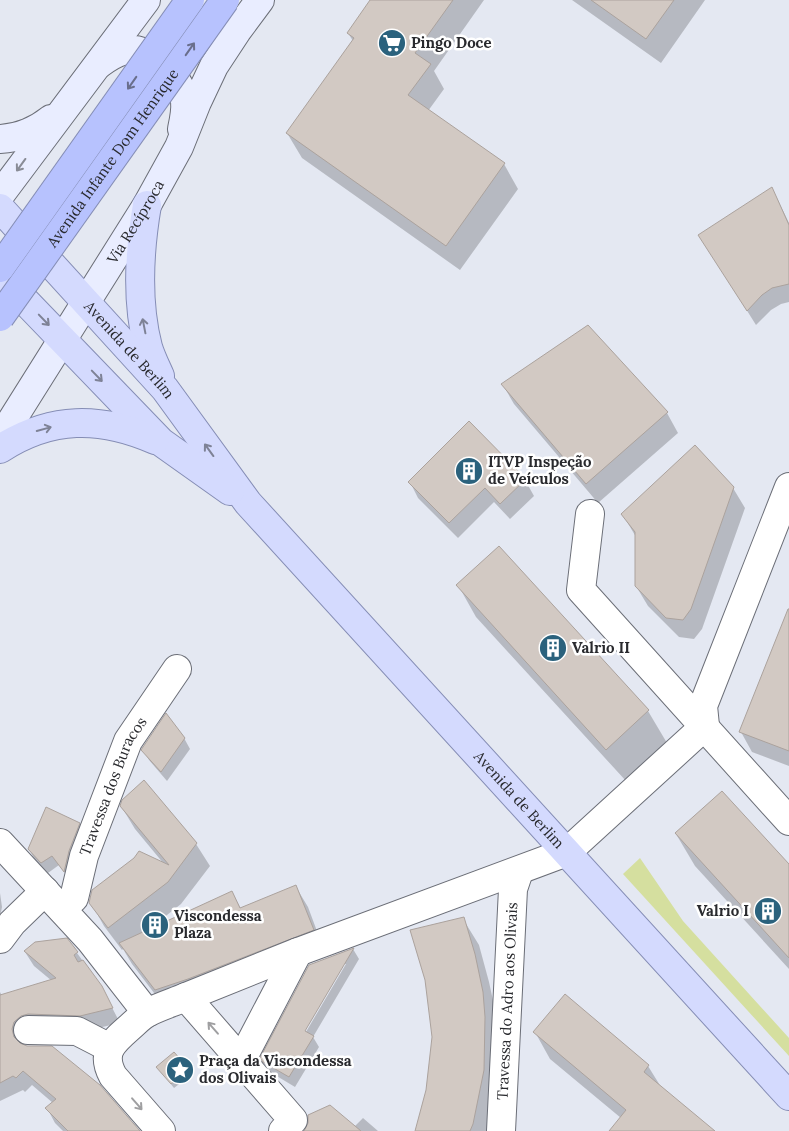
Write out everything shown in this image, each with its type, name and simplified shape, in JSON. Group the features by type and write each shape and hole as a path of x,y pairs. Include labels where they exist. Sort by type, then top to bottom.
{"highway":[{"name":"Avenida Infante Dom Henrique","path":"0,268 190,0"},
{"name":"Avenida Infante Dom Henrique","path":"0,317 225,0"}],"main road":[{"path":"0,195 146,0"},
{"name":"Via Recíproca","path":"0,439 147,205 179,147 214,66 260,0"},
{"path":"95,66 124,51 136,50 143,52 160,63 178,85 184,101 185,114 179,147"},
{"path":"0,139 26,135 61,112"},
{"path":"147,205 142,233 140,262 142,312 149,348 165,389"},
{"name":"Avenida de Berlim","path":"0,208 165,389 248,503 789,1096"},
{"name":"Avenida de Berlim","path":"0,275 161,442 248,503"},
{"path":"0,450 14,440 39,430 67,423 85,422 111,425 138,432 161,442"}],"street":[{"path":"705,726 703,706 789,488"},
{"path":"590,514 582,590 789,821"},
{"name":"Travessa dos Buracos","path":"0,939 12,922 54,900 74,898 84,856 128,741 177,670"},
{"path":"162,1131 108,1068 107,1057 110,1048 116,1040 147,1013 298,952 567,852 705,726"},
{"path":"0,843 90,940 147,1013"},
{"name":"Travessa do Adro aos Olivais","path":"501,1131 513,888 519,871"},
{"path":"241,1061 298,952"},
{"path":"186,997 293,1120 283,1131"},
{"path":"28,1030 77,1031 110,1048"}],"green space":[{"path":"640,858 683,921 789,1038 789,1056 623,874"}],"building":[{"path":"370,0 453,0 415,53 431,64 408,95 505,163 446,246 286,133 354,38 347,33"},
{"path":"591,0 674,0 646,39"},
{"path":"772,187 789,225 789,284 772,288 762,295 747,311 698,235"},
{"path":"588,325 668,412 586,484 501,384"},
{"name":"ITVP Inspeção de Veículos","path":"469,421 526,479 500,504 485,488 449,523 408,482"},
{"path":"695,445 734,487 691,609 683,620 666,618 635,586 635,532 621,514"},
{"name":"Valrio II","path":"499,546 649,710 606,750 456,585"},
{"path":"789,609 789,751 739,732"},
{"path":"166,713 185,738 161,772 141,750"},
{"path":"144,780 197,843 168,882 108,928 89,903 92,890 134,858 139,851 169,865 120,806 122,800"},
{"name":"Valrio I","path":"722,791 789,864 789,958 675,833"},
{"path":"46,807 80,823 69,851 64,872 52,856 41,863 28,849"},
{"path":"296,885 314,930 155,990 119,943 232,891 240,908"},
{"path":"464,917 475,954 483,992 485,1017 484,1070 473,1124 470,1131 415,1131 426,1090 432,1037 425,980 410,930"},
{"path":"67,938 78,952 74,955 78,962 83,960 102,986 113,1008 80,1016 28,1014 21,1016 14,1022 12,1029 14,1037 20,1043 27,1046 52,1046 100,1085 140,1131 68,1131 45,1108 56,1099 23,1071 16,1078 13,1076 0,1083 0,995 56,978 24,951 35,942"},
{"path":"354,948 305,1031 314,1036 289,1077 263,1062 260,1058 309,965"},
{"path":"565,994 649,1065 644,1072 715,1131 609,1131 626,1110 533,1032"},
{"path":"174,1052 189,1069 171,1084 156,1067"},
{"path":"330,1105 361,1131 304,1131 308,1123 308,1115"}],"place":[{"name":"Pingo Doce","path":"392,43"},
{"name":"ITVP Inspeção de Veículos","path":"469,471"},
{"name":"Valrio II","path":"553,648"},
{"name":"Valrio I","path":"768,911"},
{"name":"Viscondessa Plaza","path":"155,925"},
{"name":"Praça da Viscondessa dos Olivais","path":"180,1070"}]}
